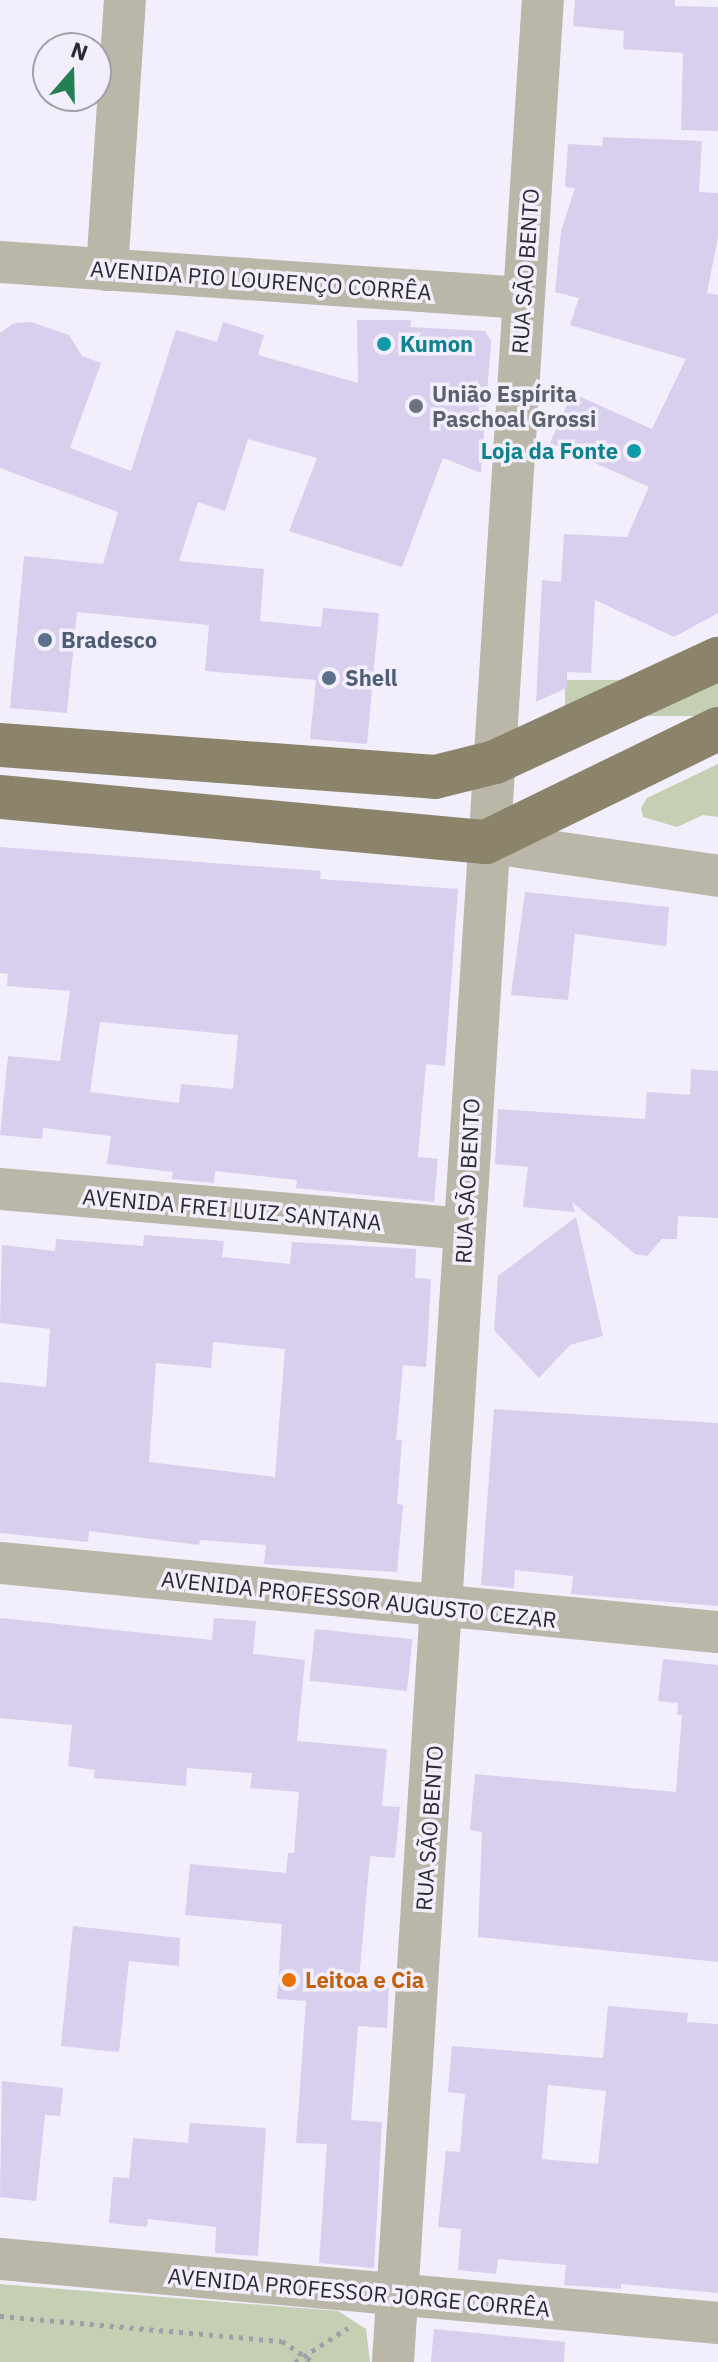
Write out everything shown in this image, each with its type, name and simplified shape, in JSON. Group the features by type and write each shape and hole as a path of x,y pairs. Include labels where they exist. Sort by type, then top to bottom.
{"main road":[{"path":"0,745 377,776 435,777 495,762 718,659"},
{"path":"0,797 486,842 718,729"}],"street":[{"path":"107,270 125,0"},
{"name":"RUA SÃO BENTO","path":"393,2362 443,1608 486,842 495,762 543,0"},
{"name":"AVENIDA PIO LOURENÇO CORRÊA","path":"0,262 523,298"},
{"path":"486,842 718,876"},
{"name":"AVENIDA FREI LUIZ SANTANA","path":"0,1189 464,1229"},
{"name":"AVENIDA PROFESSOR AUGUSTO CEZAR","path":"0,1563 443,1608 718,1632"},
{"name":"AVENIDA PROFESSOR JORGE CORRÊA","path":"0,2259 397,2297 718,2323"}],"path":[{"path":"0,2316 282,2341 313,2362"}],"green space":[{"path":"565,680 718,680 718,716 565,716"},
{"path":"718,764 718,817 703,815 677,827 643,817 641,808 647,798"},
{"path":"0,2284 338,2311 366,2329 370,2362 0,2362"}],"building":[{"path":"575,0 675,0 675,6 718,7 718,131 681,130 683,53 623,49 624,31 573,26"},
{"path":"603,137 702,141 699,192 718,193 718,237 707,293 718,295 718,613 674,637 595,600 591,673 567,672 567,688 536,702 542,580 561,582 564,534 627,537 649,487 550,443 572,393 652,429 686,359 570,325 579,298 555,292 561,231 575,188 565,187 568,144 602,146"},
{"path":"357,320 411,320 410,327 485,331 491,341 481,473 443,458 402,567 289,531 317,458 248,439 225,511 198,502 179,561 264,569 260,621 321,627 323,608 379,613 367,744 310,739 316,680 205,671 209,625 77,612 67,713 10,708 24,556 103,564 118,512 0,468 0,333 14,323 31,322 69,335 82,356 101,363 70,448 131,471 176,330 217,342 223,322 264,335 258,355 358,383"},
{"path":"0,847 321,871 320,879 458,889 445,1066 426,1064 418,1157 438,1159 434,1202 296,1188 297,1180 215,1171 214,1183 172,1179 173,1172 107,1164 111,1136 43,1128 42,1139 0,1135 8,1056 60,1061 70,991 7,986 8,974 0,973","holes":["100,1022 238,1035 233,1089 181,1084 179,1103 90,1092"]},
{"path":"525,892 669,907 666,946 575,934 568,1000 511,995"},
{"path":"691,1069 718,1071 718,1218 678,1216 677,1239 662,1239 647,1256 635,1254 572,1202 575,1212 523,1207 528,1167 495,1164 498,1109 645,1119 647,1092 690,1095"},
{"path":"576,1217 603,1336 570,1345 539,1378 494,1330 498,1276"},
{"path":"144,1235 224,1241 222,1257 290,1264 292,1242 416,1249 415,1278 431,1279 428,1337 426,1367 403,1365 396,1440 402,1440 397,1504 403,1505 397,1572 264,1564 266,1545 200,1540 199,1545 89,1531 88,1542 0,1533 0,1382 46,1387 50,1329 0,1323 2,1245 55,1251 56,1239 143,1246","holes":["213,1342 285,1349 275,1477 149,1462 156,1363 211,1368"]},
{"path":"494,1409 718,1423 718,1606 571,1594 573,1576 515,1570 514,1588 481,1585"},
{"path":"0,1618 212,1640 214,1618 256,1621 253,1654 305,1660 297,1741 387,1749 382,1806 400,1807 395,1858 370,1856 359,1980 389,1982 387,2028 358,2026 351,2120 382,2122 374,2268 319,2263 327,2144 296,2143 306,2001 277,1999 282,1924 185,1915 190,1864 286,1873 288,1853 294,1853 299,1792 250,1788 252,1773 187,1768 186,1786 94,1778 95,1770 68,1766 72,1725 0,1718"},
{"path":"315,1629 412,1639 407,1691 310,1681"},
{"path":"663,1659 718,1665 718,1962 478,1937 482,1832 470,1830 475,1774 676,1792 682,1715 677,1715 678,1703 658,1701"},
{"path":"73,1926 180,1938 179,1966 129,1961 119,2052 61,2046"},
{"path":"608,2006 688,2013 687,2022 718,2024 718,2293 621,2284 621,2289 564,2285 566,2265 498,2259 496,2274 458,2270 461,2229 438,2227 446,2151 460,2152 465,2094 448,2092 452,2046 603,2058","holes":["548,2085 606,2091 598,2164 542,2159"]},
{"path":"2,2081 63,2088 60,2116 45,2115 36,2201 0,2197"},
{"path":"190,2123 266,2128 258,2256 215,2253 216,2227 148,2219 147,2227 109,2223 113,2177 129,2178 133,2138 188,2143"},
{"path":"434,2329 565,2342 564,2362 431,2362"}],"place":[{"name":"Kumon","path":"384,344"},
{"name":"União Espírita Paschoal Grossi","path":"416,406"},
{"name":"Loja da Fonte","path":"634,451"},
{"name":"Bradesco","path":"45,640"},
{"name":"Shell","path":"329,678"},
{"name":"Leitoa e Cia","path":"289,1980"}]}
